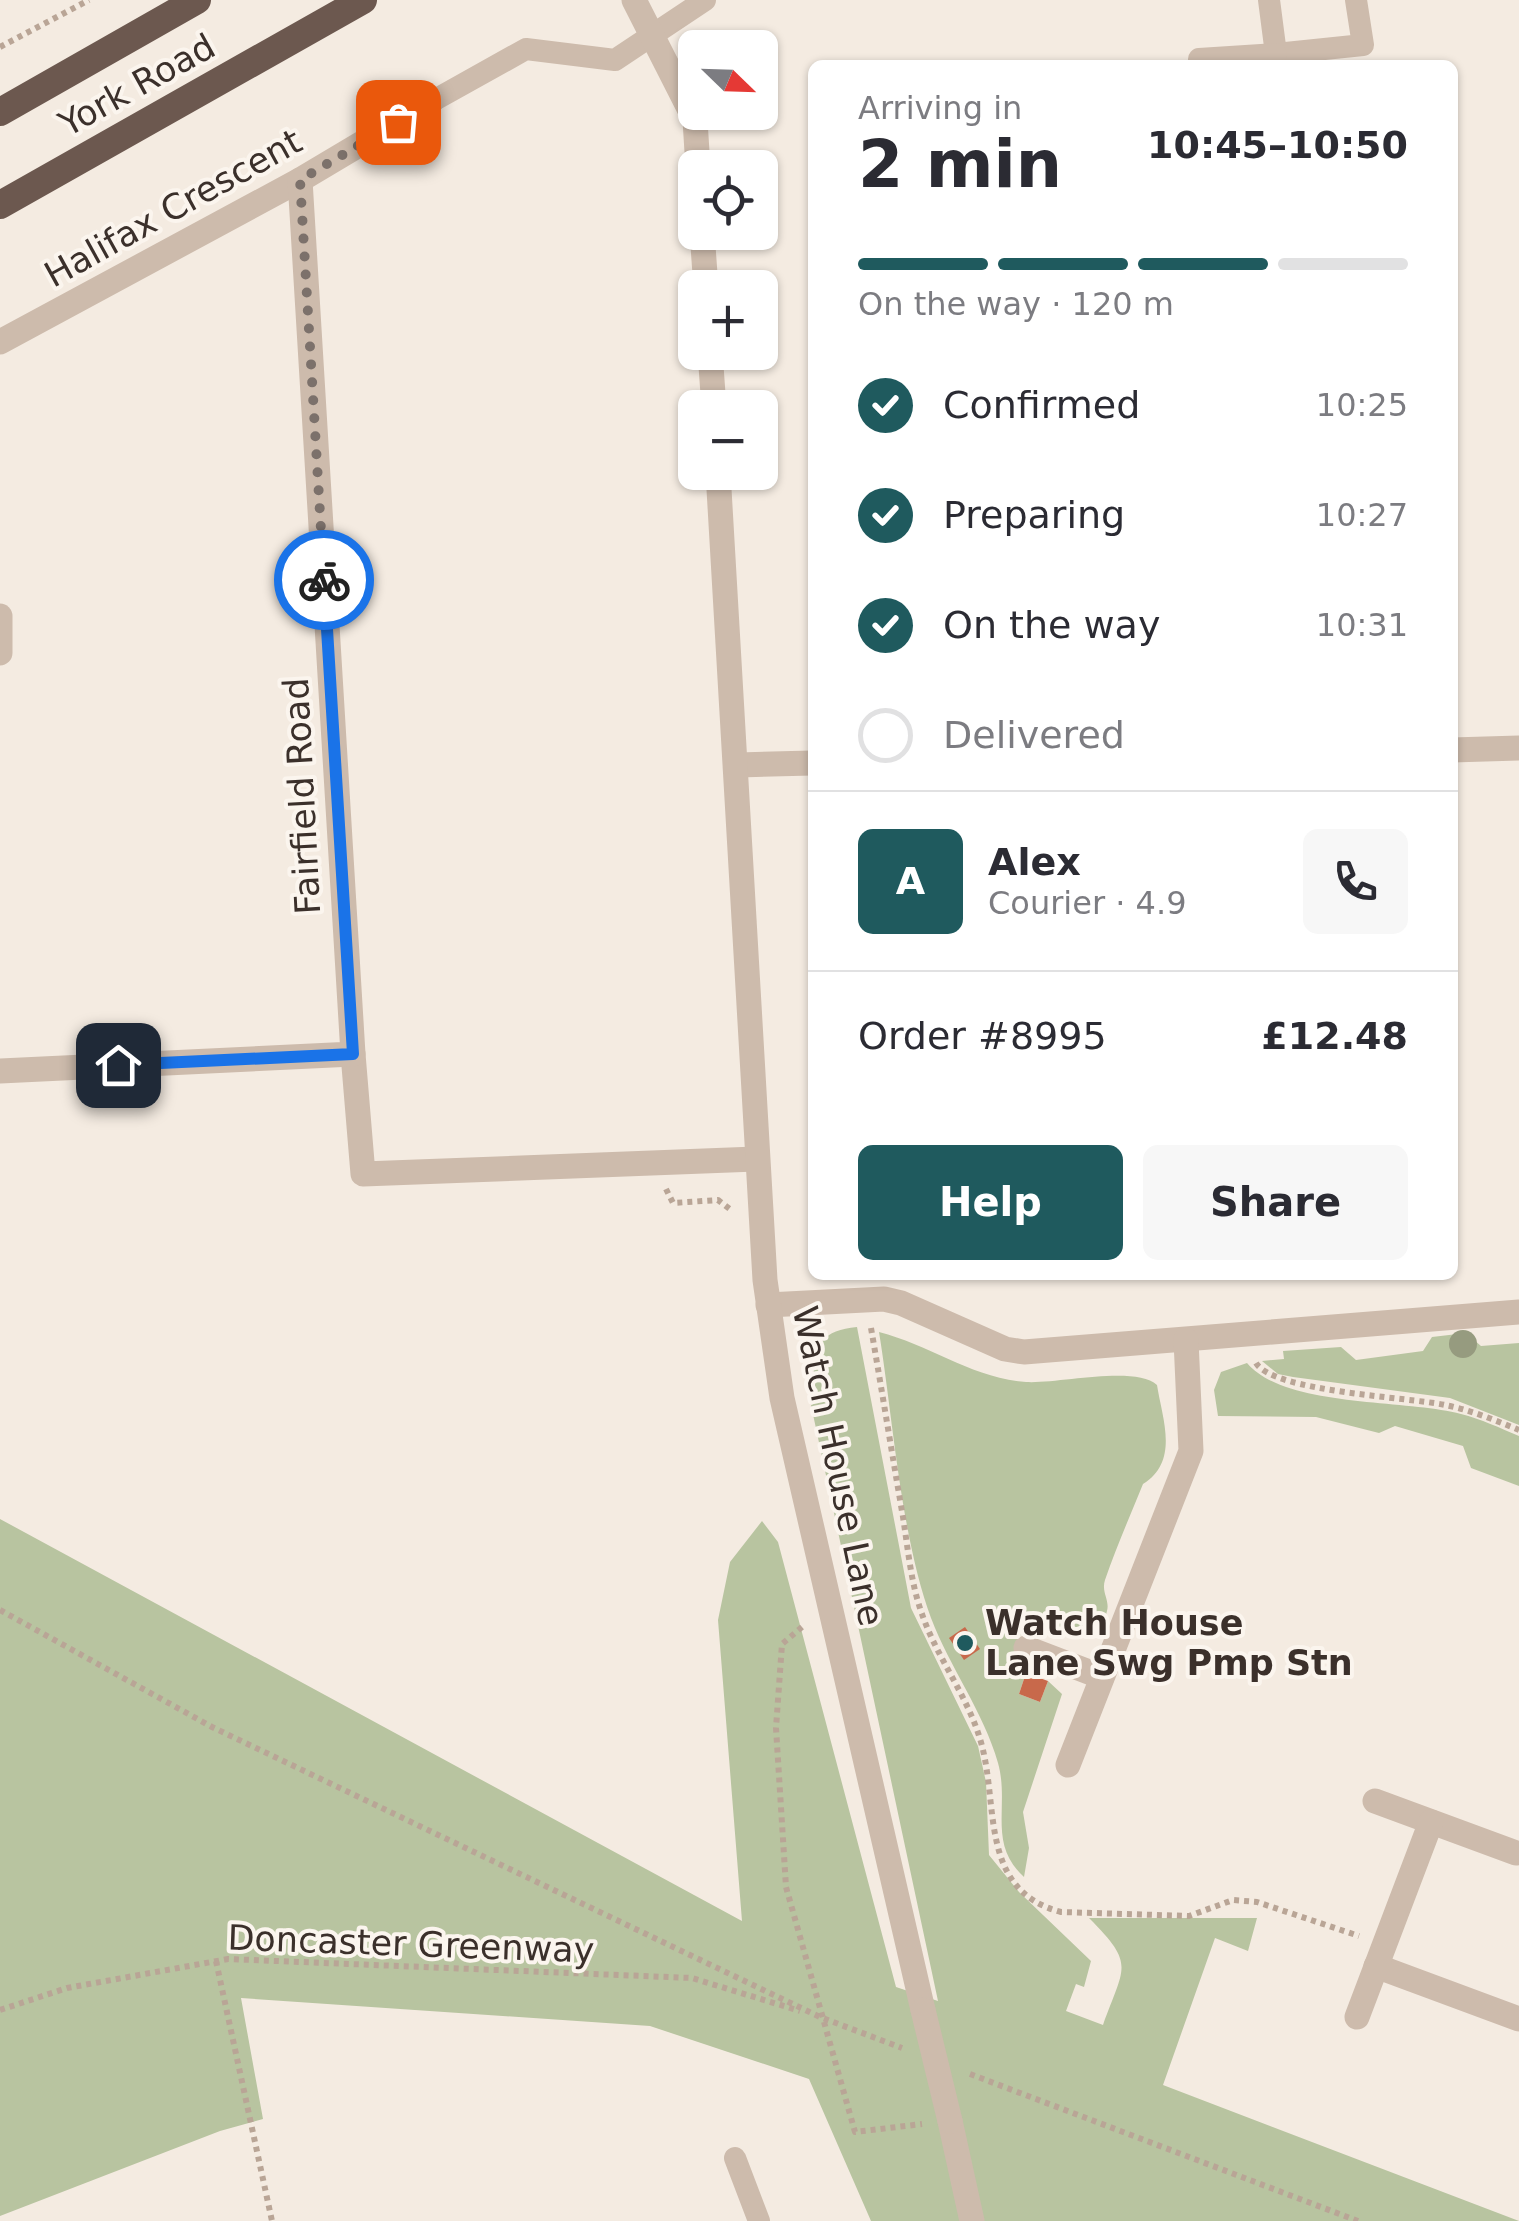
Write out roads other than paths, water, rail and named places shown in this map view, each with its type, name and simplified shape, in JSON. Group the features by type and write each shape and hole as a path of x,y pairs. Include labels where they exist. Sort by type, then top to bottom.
{"highway":[{"name":"York Road","path":"0,112 197,0"},
{"name":"York Road","path":"0,205 363,0"}],"street":[{"path":"634,0 695,120 697,150"},
{"name":"Halifax Crescent","path":"0,342 300,180 431,102"},
{"name":"Fairfield Road","path":"300,180 353,1054 364,1174 756,1159"},
{"name":"Watch House Lane","path":"719,490 738,765 756,1159 768,1305 782,1398 972,2221"},
{"path":"0,616 0,653"},
{"path":"1458,750 1519,748"},
{"path":"738,765 808,763"},
{"path":"0,1071 353,1054"},
{"path":"768,1305 884,1299 901,1302 1005,1349 1024,1352 1519,1312"},
{"path":"1068,1765 1192,1452 1186,1340"},
{"path":"1026,1648 1102,1677"},
{"path":"1375,1801 1516,1853"},
{"path":"1357,2016 1431,1822"},
{"path":"1380,1955 1519,2018"}],"lane":[{"path":"431,102 526,49 616,60 706,0"},
{"path":"1269,0 1276,54"},
{"path":"1200,59 1363,45 1356,0"},
{"path":"735,2158 759,2221"}],"place":[{"name":"Watch House Lane Swg Pmp Stn","path":"965,1643"}]}
